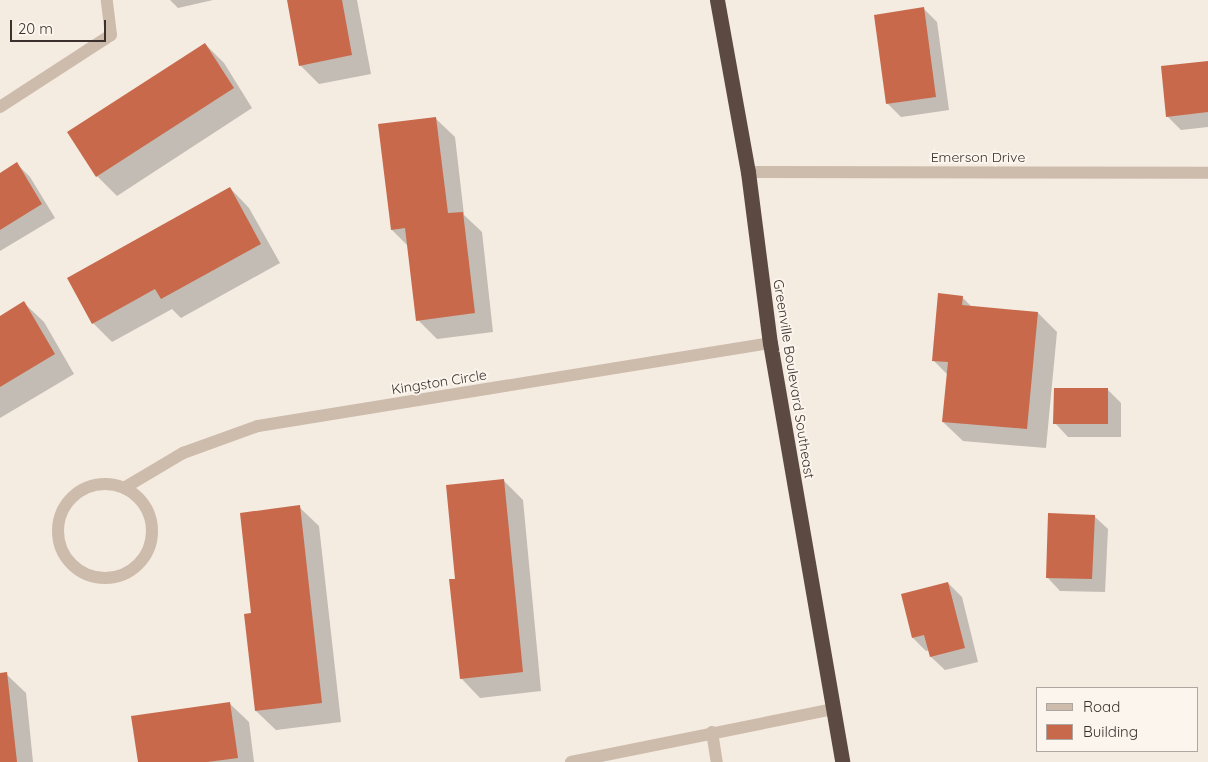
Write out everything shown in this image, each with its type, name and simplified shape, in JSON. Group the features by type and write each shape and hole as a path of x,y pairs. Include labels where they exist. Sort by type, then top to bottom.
{"highway":[{"name":"Greenville Boulevard Southeast","path":"717,0 748,172 770,343 842,762"}],"street":[{"path":"0,107 111,35 107,0"},
{"name":"Emerson Drive","path":"748,172 1208,173"},
{"name":"Kingston Circle","path":"124,488 183,453 258,426 770,343"},
{"path":"109,484 124,488 137,497 146,509 151,523 151,539 146,553 136,565 116,576 93,576 79,570 67,560 60,546 58,531 61,515 68,502 80,491 94,485 109,484"},
{"path":"570,762 833,708"},
{"path":"712,732 717,762"}],"building":[{"path":"287,0 342,0 352,55 299,66"},
{"path":"924,7 936,97 886,104 874,15"},
{"path":"205,43 234,88 96,177 67,132"},
{"path":"1208,61 1208,112 1166,117 1161,66"},
{"path":"436,117 448,213 463,212 475,313 416,321 405,228 391,230 378,124"},
{"path":"17,162 42,204 0,230 0,173"},
{"path":"230,187 261,244 161,299 155,289 92,324 67,278"},
{"path":"938,293 963,296 962,305 1038,312 1027,429 942,422 948,362 932,361"},
{"path":"24,301 55,354 0,387 0,316"},
{"path":"1054,388 1108,388 1108,424 1053,424"},
{"path":"504,479 523,672 460,679 449,579 455,579 446,485"},
{"path":"300,505 322,703 255,711 244,614 251,613 240,513"},
{"path":"1048,513 1095,515 1092,579 1046,578"},
{"path":"948,582 965,648 930,657 924,635 912,638 901,594"},
{"path":"7,672 17,762 0,762 0,673"},
{"path":"230,702 238,758 207,762 138,762 131,716"}]}
